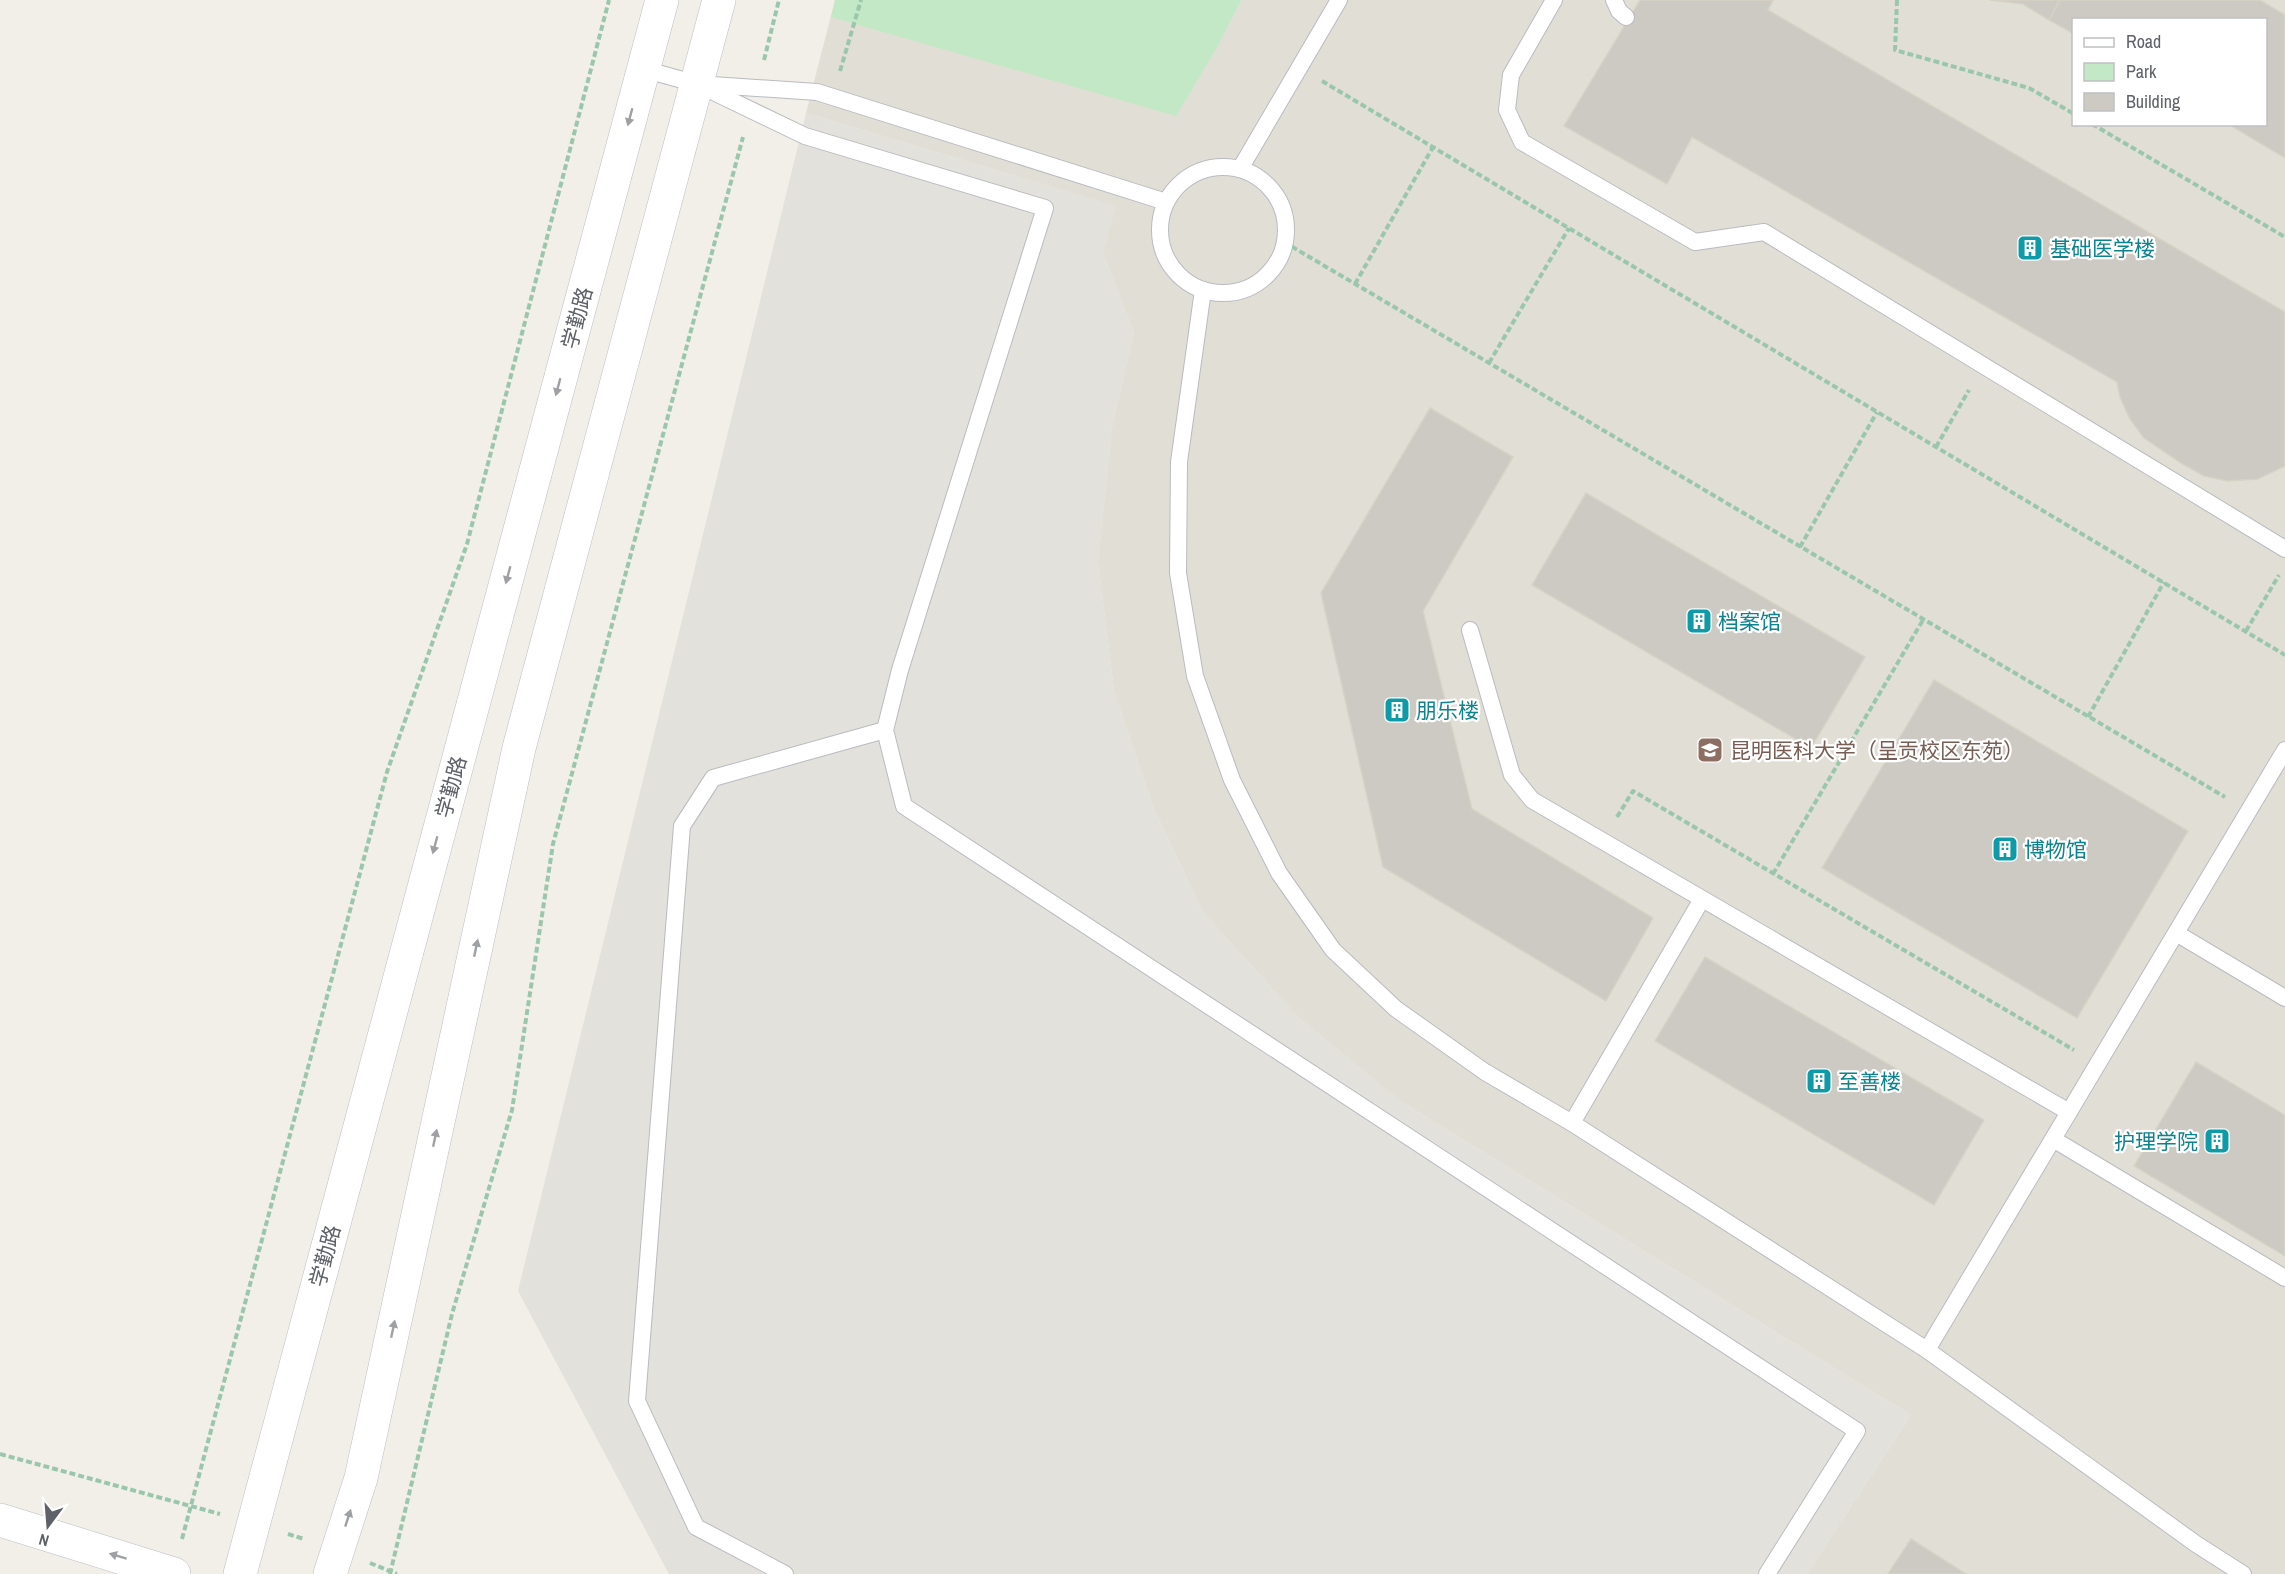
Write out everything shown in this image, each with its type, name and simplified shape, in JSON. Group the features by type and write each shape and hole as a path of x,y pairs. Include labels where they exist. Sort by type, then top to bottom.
{"street":[{"name":"学勤路","path":"240,1574 662,0"},
{"path":"334,1562 361,1478 519,748 719,0"},
{"path":"0,1520 174,1574"}],"lane":[{"path":"1239,169 1339,0"},
{"path":"1554,0 1511,75 1507,110 1522,142 1695,242 1764,232 2285,549"},
{"path":"1614,0 1619,11 1626,16"},
{"path":"643,69 697,84 806,136 1045,208 900,670 885,730 904,806 1857,1431 1767,1574"},
{"path":"697,84 817,92 1166,202"},
{"path":"1218,167 1239,169 1257,178 1273,191 1282,209 1284,242 1274,267 1260,281 1242,290 1222,293 1203,290 1184,279 1169,263 1161,243 1160,222 1166,202 1179,184 1197,172 1218,167"},
{"path":"1203,290 1179,462 1178,573 1196,676 1232,780 1279,873 1333,950 1396,1009 1485,1072 1572,1123 1928,1350 2196,1544 2243,1574"},
{"path":"1470,630 1512,775 1532,800 2069,1112"},
{"path":"785,1574 696,1527 637,1401 682,826 713,778 885,730"},
{"path":"1928,1350 2285,750"},
{"path":"1572,1123 1702,899"},
{"path":"2176,933 2285,998"},
{"path":"2053,1138 2285,1278"}],"path":[{"path":"174,1574 387,772 468,544 609,0"},
{"path":"757,88 779,0"},
{"path":"832,98 861,0"},
{"path":"1897,0 1895,50 2029,88 2072,113"},
{"path":"1299,68 2285,655"},
{"path":"390,1573 452,1314 512,1110 553,844 751,109"},
{"path":"2095,126 2285,237"},
{"path":"1355,284 1433,147"},
{"path":"1489,363 1569,228"},
{"path":"1284,242 2248,812"},
{"path":"1936,447 1983,365"},
{"path":"1800,547 1877,412"},
{"path":"2246,632 2279,573"},
{"path":"2088,717 2164,582"},
{"path":"1773,874 1923,620"},
{"path":"1603,841 1633,791 2097,1065"},
{"path":"0,1454 254,1523 334,1562 397,1574"}],"shaded area":[{"name":"昆明医科大学（呈贡校区东苑）","path":"835,0 2285,0 2285,1574 1807,1574 1911,1415 1399,1100 1297,1016 1203,912 1154,809 1114,691 1098,561 1112,427 1134,333 1103,253 1116,206 806,113"},
{"path":"806,113 1117,206 1103,253 1134,333 1112,427 1098,561 1114,691 1154,809 1203,912 1297,1016 1399,1100 1911,1415 1807,1574 669,1574 518,1291"}],"green space":[{"path":"835,0 1241,0 1216,49 1176,116 831,17"}],"building":[{"name":"基础医学楼","path":"1640,0 1773,0 1768,10 2285,312 2285,466 2258,479 2228,481 2204,476 2144,438 2130,419 2120,397 2117,382 1692,137 1667,184 1564,126"},
{"path":"1990,0 2060,0 2049,20 2023,4"},
{"path":"2060,0 2260,0 2285,15 2285,158 2231,126 2267,126 2267,18 2072,18 2072,33 2049,20"},
{"name":"朋乐楼","path":"1430,408 1513,457 1423,611 1472,809 1653,918 1606,1001 1383,867 1321,593"},
{"name":"档案馆","path":"1586,493 1865,657 1811,748 1532,585"},
{"name":"博物馆","path":"1934,680 2188,831 2077,1018 1822,868"},
{"name":"至善楼","path":"1705,957 1984,1120 1934,1205 1655,1041"},
{"name":"护理学院","path":"2196,1062 2285,1115 2285,1256 2134,1166"},
{"path":"1911,1539 1966,1574 1888,1574"}],"place":[{"name":"基础医学楼","path":"2030,248"},
{"name":"档案馆","path":"1699,621"},
{"name":"朋乐楼","path":"1397,710"},
{"name":"昆明医科大学（呈贡校区东苑）","path":"1710,750"},
{"name":"博物馆","path":"2005,849"},
{"name":"至善楼","path":"1819,1081"},
{"name":"护理学院","path":"2217,1141"}]}
